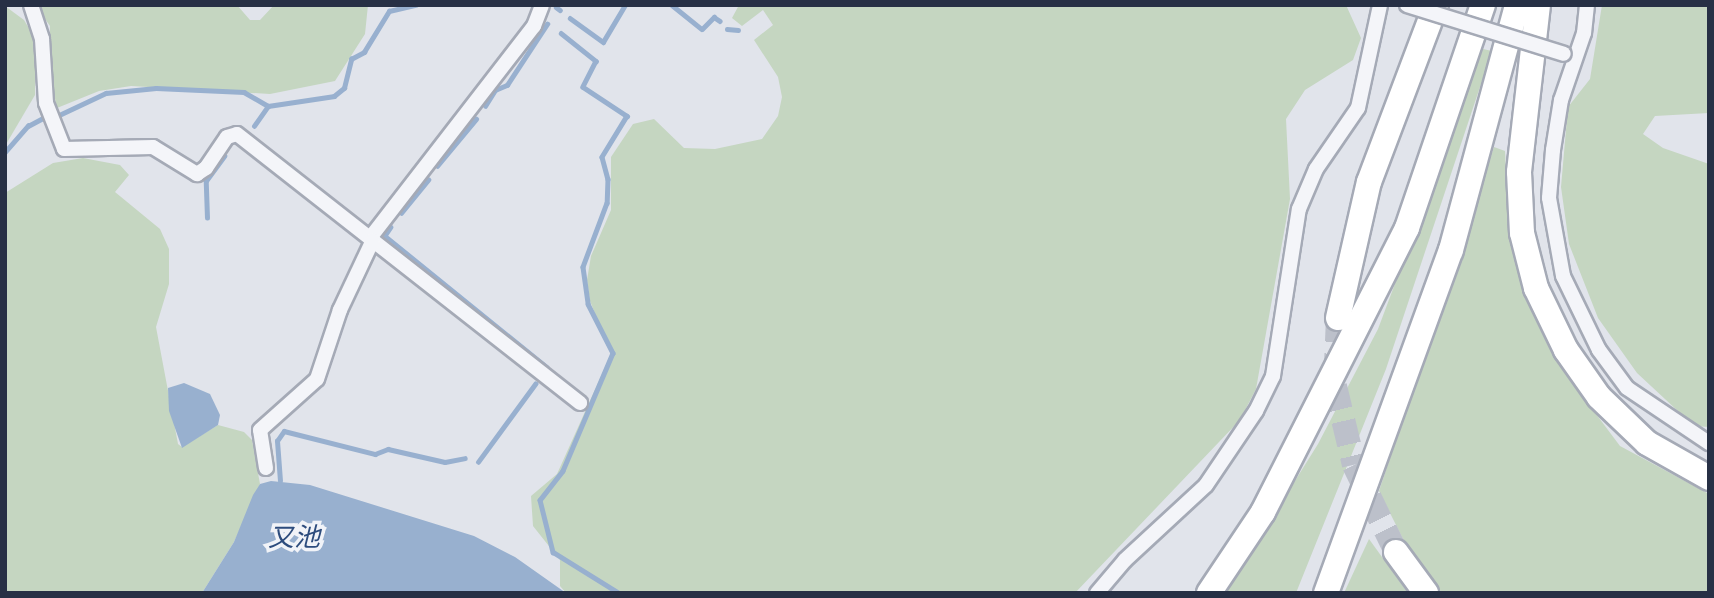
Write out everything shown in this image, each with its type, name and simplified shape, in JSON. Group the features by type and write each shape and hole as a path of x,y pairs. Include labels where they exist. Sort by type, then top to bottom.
{"highway":[{"path":"1338,318 1369,182 1436,5"},
{"path":"1209,593 1263,512 1407,228 1483,5"},
{"path":"1325,593 1451,250 1517,5"},
{"path":"1538,5 1519,172 1522,233 1536,288 1566,350 1599,397 1647,443 1709,478"},
{"path":"1396,552 1426,593"}],"street":[{"path":"31,5 42,39 46,103 64,149 153,147 197,174 227,137 237,134 580,403"},
{"path":"1097,593 1125,560 1206,485 1256,411 1273,376 1299,209 1316,169 1358,108 1380,5"},
{"path":"1407,5 1569,55"},
{"path":"1587,5 1584,33 1569,55 1549,198 1563,276 1599,350 1627,388 1709,443"},
{"path":"266,468 260,430 317,379 340,310 372,239 534,26 541,6"}],"green space":[{"path":"237,5 250,20 260,20 274,5 368,5 365,34 335,81 270,94 131,86 99,91 57,108 50,76 50,26 36,6"},
{"path":"739,5 1346,5 1361,38 1353,60 1305,90 1286,119 1290,199 1256,389 1240,420 1075,593 566,593 560,586 560,560 533,526 531,496 557,474 611,354 590,301 587,280 591,256 611,210 611,157 633,124 654,119 684,148 715,149 762,139 778,116 782,97 778,77 754,40 773,25 763,10 742,26 732,18"},
{"path":"1602,5 1709,5 1709,113 1655,116 1643,134 1663,148 1709,164 1709,427 1694,426 1637,373 1598,318 1569,244 1561,187 1568,107 1590,79"},
{"path":"5,6 24,20 36,40 35,95 5,146"},
{"path":"1483,49 1492,51 1386,369 1296,593 1225,593 1318,444 1378,329"},
{"path":"1494,147 1505,151 1509,234 1531,307 1566,374 1620,446 1709,494 1709,593 1442,593 1403,539 1379,491"},
{"path":"83,158 120,165 129,175 115,192 160,229 169,249 169,284 156,327 178,444 182,447 218,425 244,432 252,440 260,484 234,542 202,593 5,593 5,193 53,163"},
{"path":"1369,539 1408,593 1344,593"}],"water":[{"path":"184,383 210,394 220,415 218,425 182,448 169,411 168,388"},
{"name":"又池","path":"271,481 310,485 474,536 515,557 566,593 202,593 234,542 253,495 260,484"}],"waterway":[{"path":"57,116 106,93 156,88 244,92 268,106 334,96 344,88 351,59 364,52 389,11 416,5"},
{"path":"570,18 603,42 625,5"},
{"path":"672,5 702,29 714,17 720,21"},
{"path":"556,7 560,10"},
{"path":"485,106 495,90 507,85 547,24"},
{"path":"727,29 738,30"},
{"path":"561,33 596,61 583,87 627,116 602,157 608,179 607,203 583,267 588,304 613,353 563,471 540,500 553,552 619,593"},
{"path":"254,126 268,106"},
{"path":"5,152 28,126 43,118"},
{"path":"437,166 476,119"},
{"path":"207,218 206,181 224,156"},
{"path":"401,213 428,180"},
{"path":"391,227 385,236 547,367"},
{"path":"478,462 535,384"},
{"path":"280,481 277,441 284,431 375,454 388,449 445,462 465,458"}],"tunnel":[{"path":"1338,318 1335,386 1354,465 1396,552"}]}
